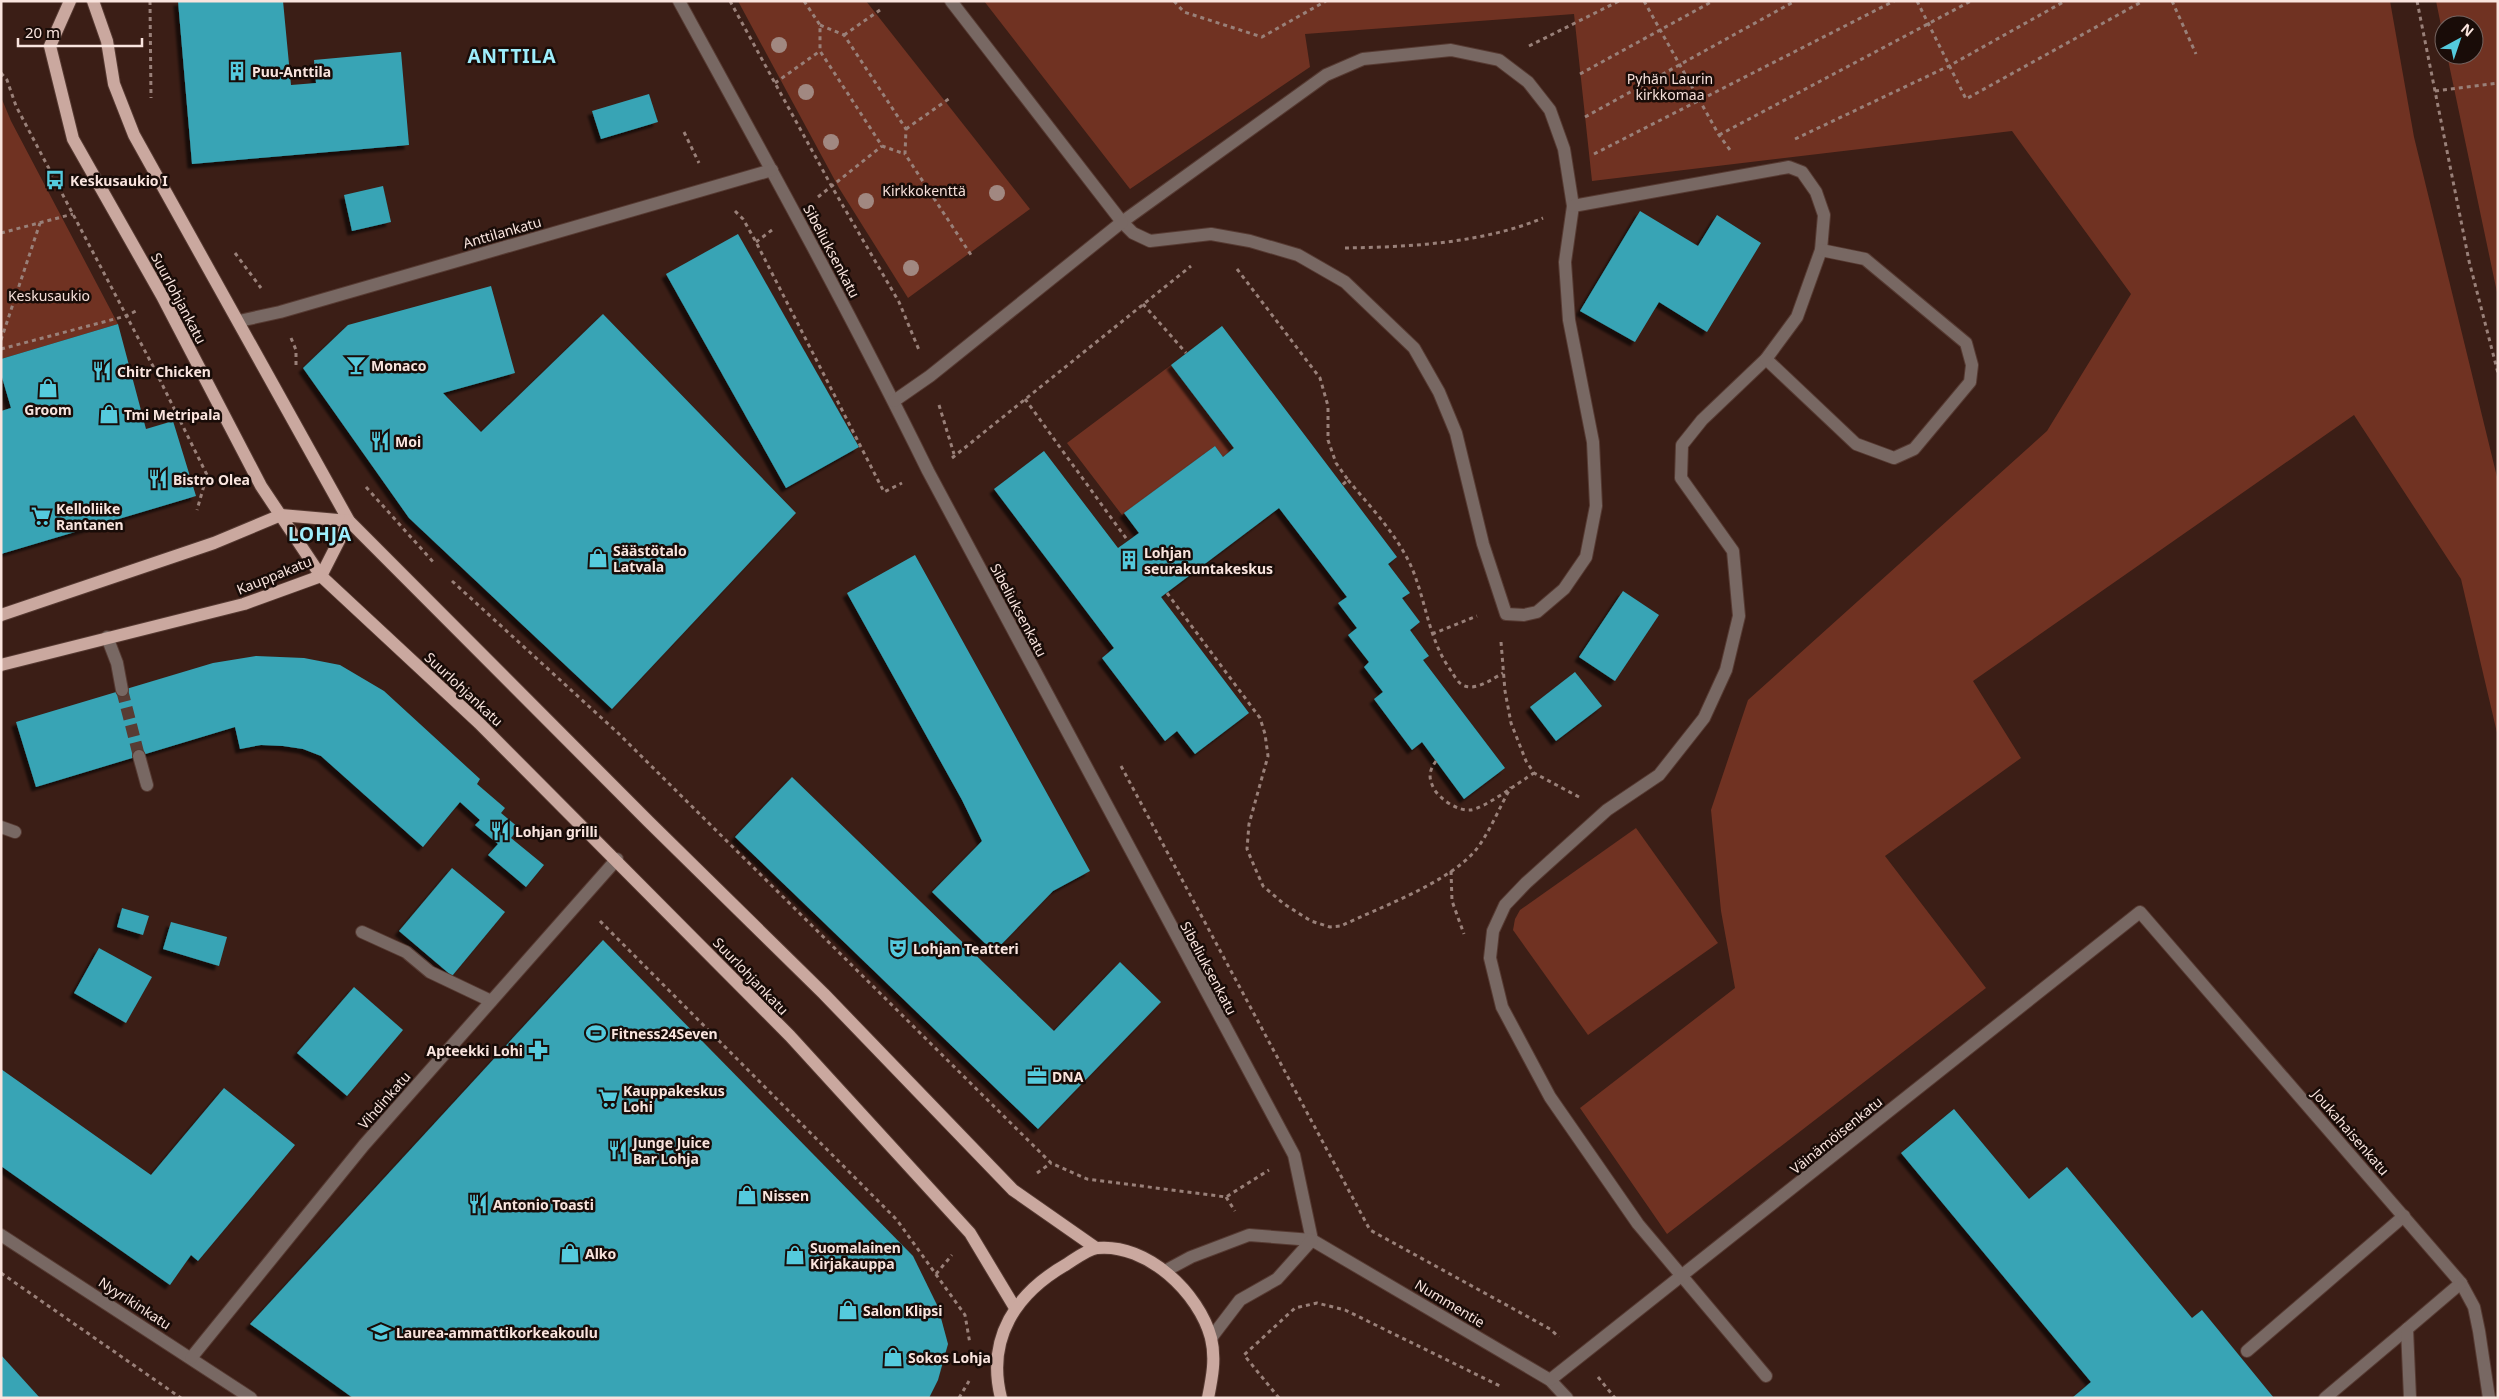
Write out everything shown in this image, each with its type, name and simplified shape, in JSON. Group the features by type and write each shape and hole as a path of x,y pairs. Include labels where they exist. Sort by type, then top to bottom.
{"main road":[{"name":"Suurlohjankatu","path":"70,1 50,46 73,139 162,296 261,486 320,576 479,723 790,1036 970,1233 1015,1308"},
{"path":"92,1 107,41 114,84 134,135 349,520 655,829 824,994 1013,1190 1096,1248 1121,1251 1144,1258 1165,1271 1194,1300 1211,1338 1214,1370 1208,1398"},
{"path":"1,615 214,544 281,516 349,520"},
{"name":"Kauppakatu","path":"1,665 106,637 244,604 320,576 349,520"},
{"path":"998,1394 996,1362 999,1342 1006,1323 1015,1308 1028,1292 1062,1267 1096,1248"}],"street":[{"name":"Sibeliuksenkatu","path":"679,1 772,170 894,401 928,471 1294,1155 1312,1240"},
{"path":"894,401 930,376 1122,222 1326,74 1363,58 1451,50 1499,60 1528,82 1550,110 1564,149 1573,206 1565,262 1569,320 1593,442 1596,506 1586,557 1564,589 1537,612 1524,616 1506,614 1483,544 1456,432 1439,392 1414,348 1345,282 1298,255 1250,241 1215,239 1150,241 1133,233 1122,222 951,1"},
{"path":"1573,206 1789,167 1802,172 1816,192 1824,215 1821,250 1797,317 1766,359 1702,420 1682,446 1681,478 1733,551 1739,616 1726,670 1704,718 1659,775 1607,810 1526,883 1505,906 1493,931 1490,958 1493,978 1502,1007 1550,1097 1638,1224 1766,1376"},
{"name":"Anttilankatu","path":"239,321 280,312 772,170"},
{"path":"1766,359 1856,444 1894,458 1914,449 1970,382 1972,365 1966,343 1865,259 1821,250"},
{"path":"106,637 117,663 122,690"},
{"path":"139,756 147,785"},
{"path":"1,828 16,832"},
{"name":"Vihdinkatu","path":"191,1358 364,1145 617,860"},
{"name":"Joukahaisenkatu","path":"2140,912 2461,1283 2474,1307 2489,1398"},
{"name":"Väinämöisenkatu","path":"1550,1380 1579,1355 1682,1277 2140,912"},
{"path":"362,932 406,952 430,972 491,1001"},
{"path":"2247,1351 2404,1216"},
{"name":"Nyyrikinkatu","path":"1,1235 251,1398"},
{"name":"Nummentie","path":"1165,1271 1191,1257 1250,1235 1312,1240 1550,1380 1567,1398"},
{"path":"1211,1338 1240,1300 1277,1278 1312,1240"},
{"path":"2325,1398 2461,1283"},
{"path":"2407,1329 2410,1398"}],"path":[{"path":"150,1 152,100"},
{"path":"730,1 832,187 899,302 930,376 954,456 959,465"},
{"path":"804,1 820,25 844,35 906,129 905,154 973,258"},
{"path":"1174,1 1184,12 1262,37 1326,1"},
{"path":"1499,60 1619,1"},
{"path":"1644,1 1719,134 1732,152"},
{"path":"1580,74 1713,1"},
{"path":"1585,117 1795,1"},
{"path":"1589,157 1894,1"},
{"path":"1917,1 1966,99 2144,1"},
{"path":"1719,134 1971,1"},
{"path":"1789,142 1949,66 2065,1"},
{"path":"2172,1 2196,54"},
{"path":"2417,1 2469,261 2498,373"},
{"path":"844,35 880,10"},
{"path":"820,25 820,52 882,146 905,154"},
{"path":"775,83 820,52"},
{"path":"1,73 7,80 16,106 207,475 198,510"},
{"path":"2435,91 2498,83"},
{"path":"906,129 950,98"},
{"path":"684,132 710,188 743,219 756,242 884,492 954,456 1142,304 1215,239 1320,378 1328,406 1328,440 1336,463 1386,526 1406,557 1432,634 1445,663 1461,684 1470,687 1479,685 1503,673"},
{"path":"832,187 882,146"},
{"path":"1298,255 1337,249 1384,247 1451,240 1516,229 1573,206"},
{"path":"1,233 73,214"},
{"path":"1,340 40,223"},
{"path":"234,251 280,312 296,350 296,374"},
{"path":"1142,304 1186,353"},
{"path":"1,348 126,316"},
{"path":"1025,399 1128,541"},
{"path":"1342,485 1348,480"},
{"path":"362,482 437,566"},
{"path":"451,580 618,733 1050,1163 1087,1179 1226,1197 1322,1140"},
{"path":"1167,593 1260,718 1265,734 1268,756 1249,824 1247,849 1263,886 1284,904 1311,921 1330,927 1341,926 1423,887 1451,870 1475,851 1512,787"},
{"path":"1432,634 1485,613 1506,614 1501,642 1503,673 1511,723 1526,761 1534,773 1607,810"},
{"path":"1436,761 1429,770 1430,780 1439,796 1456,807 1470,811 1486,804 1534,773"},
{"path":"1120,763 1370,1230 1550,1328 1579,1355 1615,1398"},
{"path":"1451,870 1452,901 1462,932 1490,958"},
{"path":"580,901 897,1220 965,1315 972,1352"},
{"path":"1,1273 181,1398"},
{"path":"1279,1398 1244,1355 1295,1308 1317,1304 1345,1310 1506,1389"},
{"path":"959,1398 971,1378"}],"green space":[{"name":"Kirkkokenttä","path":"738,1 866,1 1030,209 908,298 839,188"},
{"name":"Pyhän Laurin kirkkomaa","path":"984,1 2390,1 2414,137 2498,481 2498,737 2461,579 2354,415 1973,681 2021,758 1885,856 1986,988 1667,1234 1580,1108 1735,988 1721,911 1711,810 1748,700 2047,431 2131,294 2012,131 1592,181 1574,14 1305,34 1310,67 1130,189"},
{"path":"2436,1 2498,1 2498,297 2449,65 2484,65 2484,15 2439,15"},
{"name":"Keskusaukio","path":"1,97 11,121 118,324 1,359"},
{"path":"1171,365 1234,448 1223,457 1215,446 1122,515 1067,443"},
{"path":"1636,828 1718,943 1588,1035 1513,930 1515,919 1520,910"}],"building":[{"name":"Puu-Anttila","path":"178,1 283,1 291,85 316,83 314,60 401,52 409,145 192,164"},
{"path":"649,94 658,122 601,139 592,111"},
{"path":"383,186 391,222 352,231 344,195"},
{"path":"1640,211 1698,246 1717,215 1761,243 1707,332 1659,302 1635,342 1580,311"},
{"path":"738,234 859,447 786,488 666,274"},
{"path":"491,286 515,373 443,393 481,432 603,314 796,513 612,709 409,518 303,368 348,325"},
{"path":"118,324 146,429 173,421 196,496 1,554 1,411 11,408 1,374 1,359"},
{"name":"Lohjan seurakuntakeskus","path":"1222,326 1397,557 1388,564 1410,593 1402,598 1420,622 1410,630 1429,656 1423,660 1505,768 1464,799 1422,742 1412,750 1374,699 1383,692 1364,667 1369,662 1348,635 1357,628 1338,603 1347,597 1279,508 1161,597 1249,713 1195,754 1177,731 1165,741 1102,658 1114,648 994,489 1044,451 1118,548 1139,533 1124,513 1215,446 1223,457 1234,448 1171,365"},
{"path":"915,555 1090,871 1053,891 994,952 932,892 982,841 962,800 847,593"},
{"path":"1623,591 1659,615 1615,681 1579,657"},
{"path":"256,656 304,658 340,665 384,691 480,779 477,784 505,808 501,813 519,828 511,838 544,865 526,887 488,855 498,844 475,825 480,820 460,802 423,847 321,756 303,749 283,746 261,745 240,749 235,727 36,787 16,722 213,663"},
{"path":"1575,672 1602,706 1556,741 1530,707"},
{"path":"792,777 1054,1031 1120,962 1161,1002 1038,1129 735,837"},
{"path":"452,868 505,912 452,976 399,931"},
{"path":"122,908 149,916 143,935 117,927"},
{"path":"171,922 227,937 219,966 163,949"},
{"name":"Kauppakeskus Lohi","path":"603,940 913,1256 938,1307 948,1344 938,1380 929,1398 353,1398 250,1324"},
{"path":"99,948 152,977 126,1023 74,993"},
{"path":"354,987 403,1030 347,1096 297,1053"},
{"path":"1,1069 151,1175 224,1088 295,1145 198,1261 191,1255 170,1285 1,1166"},
{"path":"1954,1109 2029,1199 2067,1167 2192,1318 2202,1310 2274,1398 2072,1398 2091,1382 1901,1153"},
{"path":"1,1355 40,1398 1,1398"}],"tunnel":[{"path":"122,690 139,756"}],"place":[{"name":"Puu-Anttila","path":"237,71"},
{"name":"Keskusaukio I","path":"55,180"},
{"name":"Monaco","path":"356,365"},
{"name":"Chitr Chicken","path":"102,371"},
{"name":"Groom","path":"48,388"},
{"name":"Tmi Metripala","path":"109,414"},
{"name":"Moi","path":"380,441"},
{"name":"Bistro Olea","path":"158,479"},
{"name":"Kelloliike Rantanen","path":"41,516"},
{"name":"Säästötalo Latvala","path":"598,558"},
{"name":"Lohjan seurakuntakeskus","path":"1129,560"},
{"name":"Lohjan grilli","path":"500,831"},
{"name":"Lohjan Teatteri","path":"898,948"},
{"name":"Fitness24Seven","path":"596,1033"},
{"name":"Apteekki Lohi","path":"538,1050"},
{"name":"DNA","path":"1037,1076"},
{"name":"Kauppakeskus Lohi","path":"608,1098"},
{"name":"Junge Juice Bar Lohja","path":"618,1150"},
{"name":"Nissen","path":"747,1195"},
{"name":"Antonio Toasti","path":"478,1204"},
{"name":"Alko","path":"570,1253"},
{"name":"Suomalainen Kirjakauppa","path":"795,1255"},
{"name":"Salon Klipsi","path":"848,1310"},
{"name":"Laurea-ammattikorkeakoulu","path":"381,1332"},
{"name":"Sokos Lohja","path":"893,1357"}],"district":[{"name":"ANTTILA","path":"512,56"},
{"name":"LOHJA","path":"320,534"}]}
